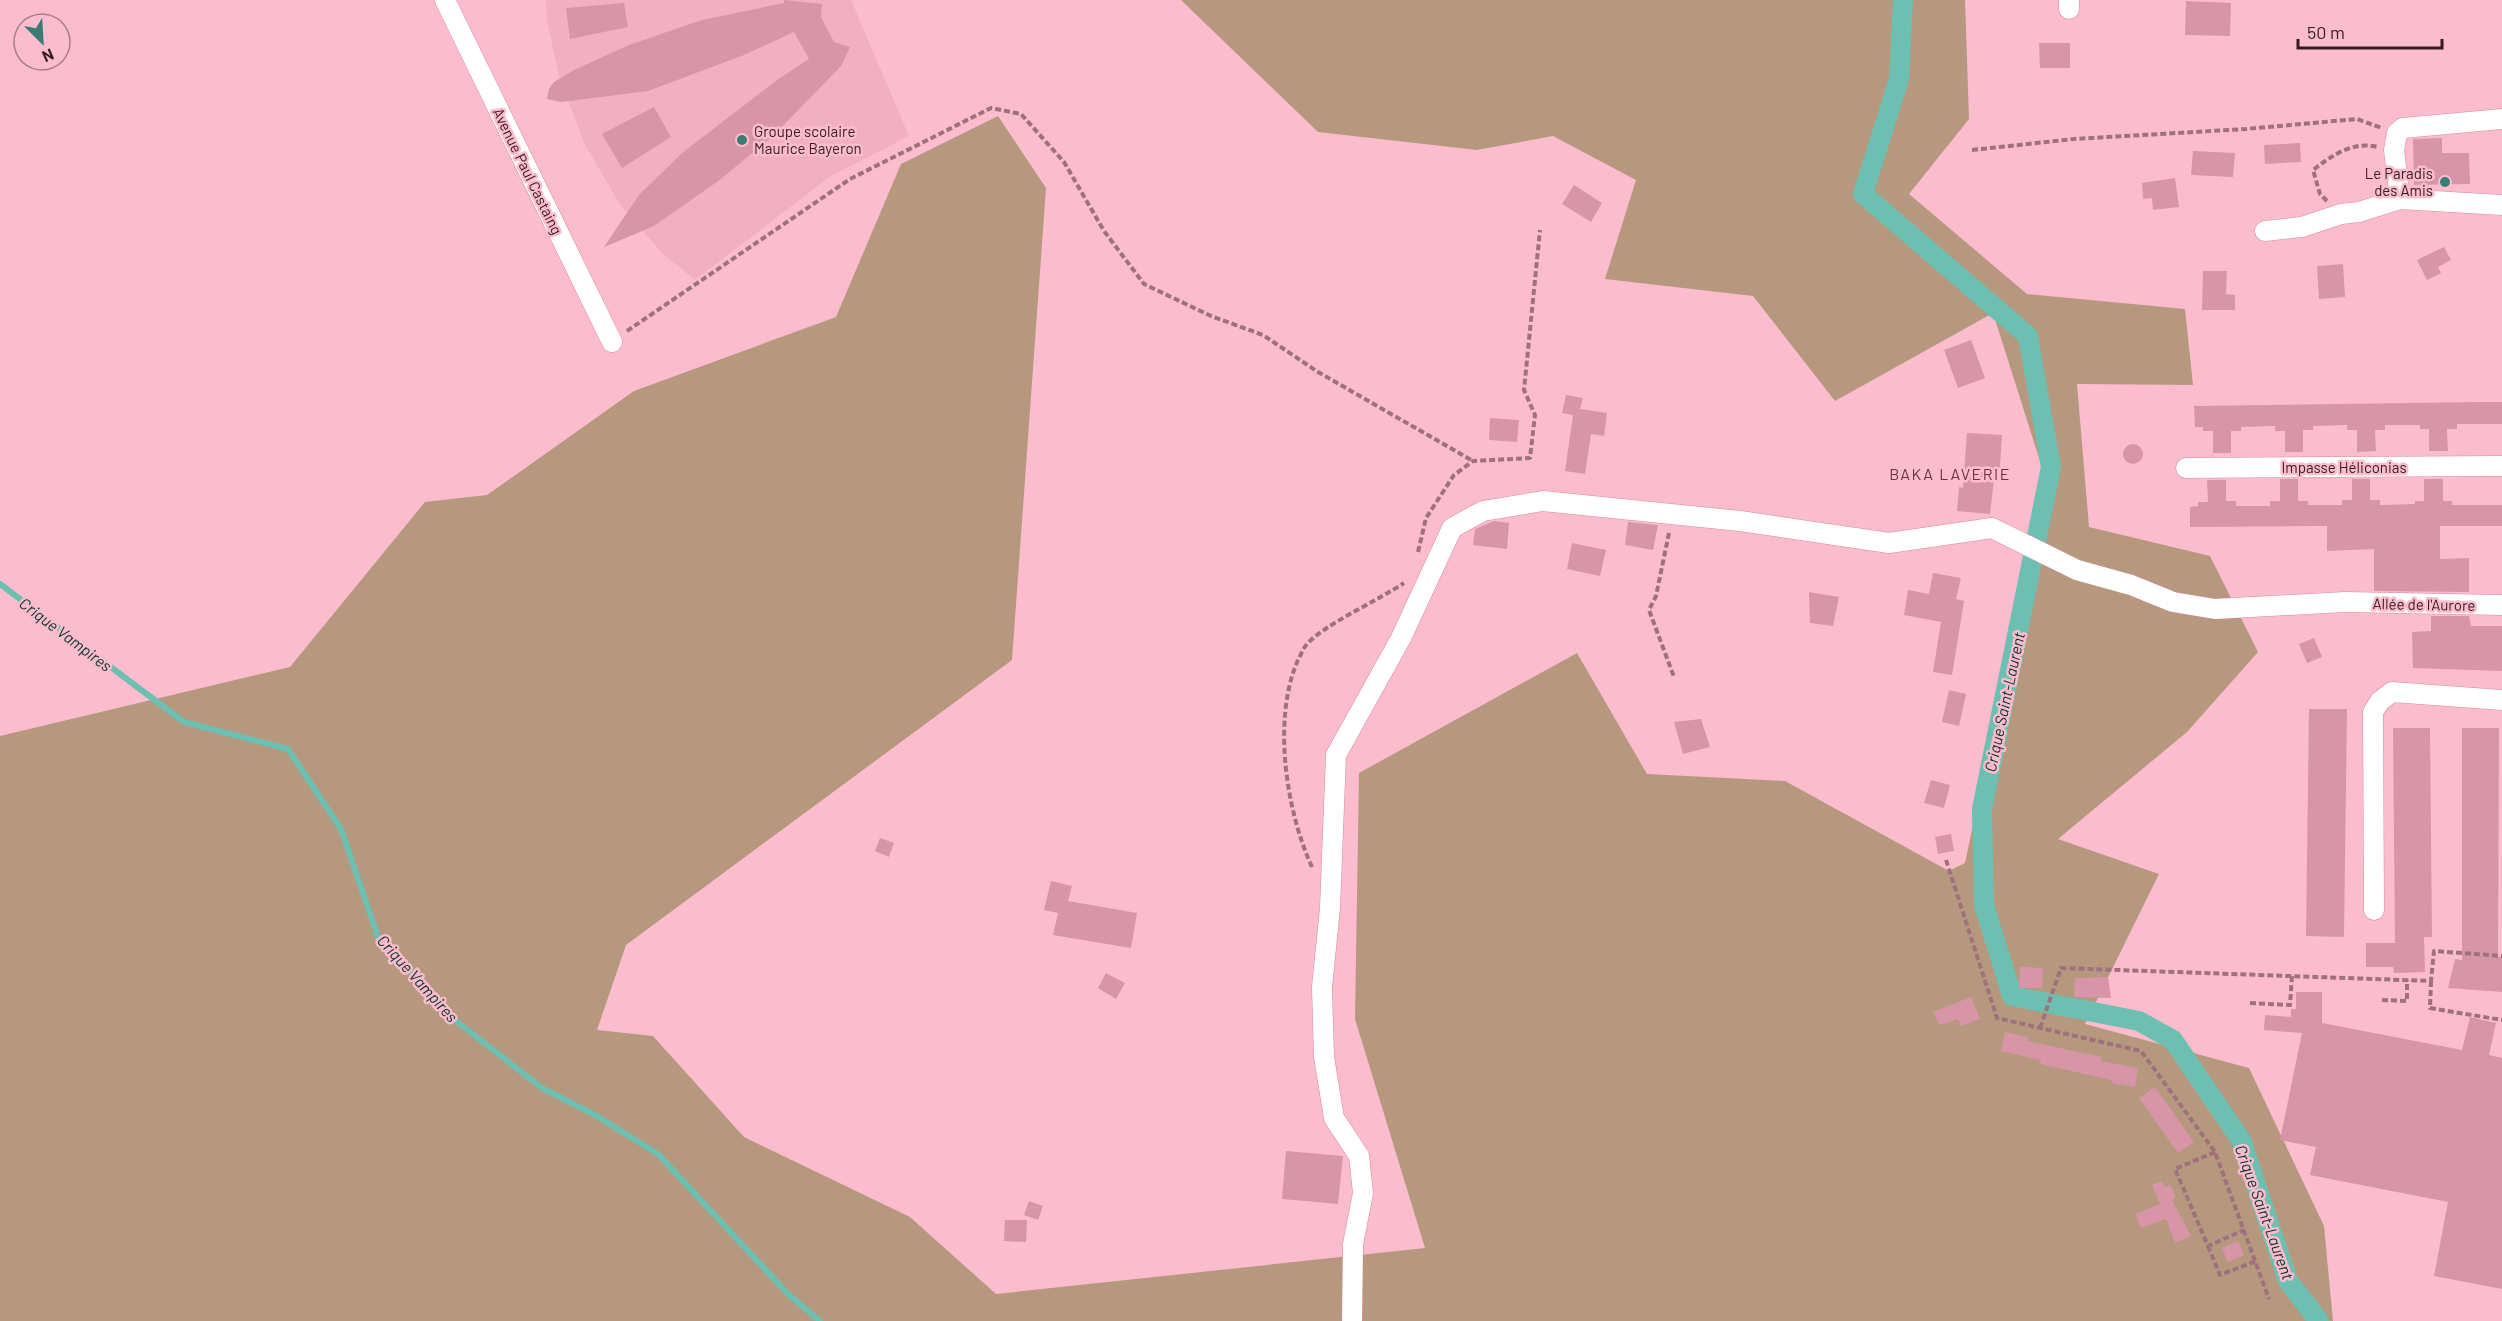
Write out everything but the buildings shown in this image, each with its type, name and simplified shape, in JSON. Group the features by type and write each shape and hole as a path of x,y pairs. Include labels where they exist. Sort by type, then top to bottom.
{"street":[{"name":"Avenue Paul Castaing","path":"445,0 612,342"},
{"path":"2400,199 2396,142 2411,125 2502,119"},
{"path":"2265,231 2302,227 2400,199 2502,205"},
{"name":"Impasse Héliconias","path":"2186,468 2502,466"},
{"name":"Allée de l'Aurore","path":"1352,1321 1353,1244 1363,1193 1359,1156 1334,1118 1324,1057 1323,999 1330,908 1336,755 1401,638 1452,528 1483,511 1543,501 1740,521 1889,543 1992,528 2077,570 2132,585 2173,602 2215,609 2345,602 2502,605"},
{"path":"2374,910 2373,712 2380,701 2392,692 2502,700"}],"path":[{"path":"612,342 850,179 991,108 1021,114 1064,162 1104,231 1144,284 1211,316 1263,335 1318,372 1473,461 1530,458 1535,415 1524,390 1540,230"},
{"path":"1972,150 2357,119 2396,142"},
{"path":"2341,214 2320,194 2313,170 2332,155 2351,147 2396,142"},
{"path":"1415,562 1426,518 1454,475 1473,461"},
{"path":"1672,514 1662,572 1656,596 1649,610 1674,677"},
{"path":"1316,875 1295,819 1286,754 1284,711 1294,670 1306,645 1408,580"},
{"path":"1946,860 1997,1018 2141,1051 2215,1152 2269,1299"},
{"path":"2502,956 2434,951 2430,1008 2502,1020"},
{"path":"2040,1028 2061,968 2431,981"},
{"path":"2250,1003 2290,1005 2292,976"},
{"path":"2382,1000 2408,1000 2407,980"},
{"path":"2215,1152 2175,1169 2220,1275 2256,1261"},
{"path":"2208,1246 2244,1230"}],"shaded area":[{"name":"Groupe scolaire Maurice Bayeron","path":"546,0 851,0 909,136 831,176 695,280 664,255 621,206 584,143 559,76 547,20"},
{"path":"1181,0 1965,0 1969,119 1909,194 2027,294 2185,309 2193,385 2077,384 2089,527 2210,556 2258,652 2187,732 2058,839 2159,874 2085,1024 2249,1068 2324,1226 2333,1321 0,1321 0,736 290,667 425,502 487,495 634,391 836,317 901,164 998,116 1046,188 1012,660 626,945 597,1030 653,1036 744,1137 910,1217 996,1294 1425,1248 1355,1019 1359,773 1577,653 1647,774 1785,781 1949,871 1965,863 2046,480 1993,313 1835,401 1753,296 1605,279 1636,180 1553,136 1477,150 1318,132"}],"waterway":[{"name":"Crique Saint-Laurent","path":"1903,0 1899,79 1863,194 2028,336 2051,467 1982,809 1984,905 2012,996 2139,1021 2173,1040 2241,1140 2288,1281 2319,1321"},
{"name":"Crique Vampires","path":"0,584 184,722 288,749 341,829 378,937 456,1021 542,1088 595,1115 658,1154 788,1294 820,1321"}],"place":[{"name":"Groupe scolaire Maurice Bayeron","path":"742,140"},
{"name":"Le Paradis des Amis","path":"2445,182"}],"district":[{"name":"BAKA LAVERIE","path":"1950,473"}]}
